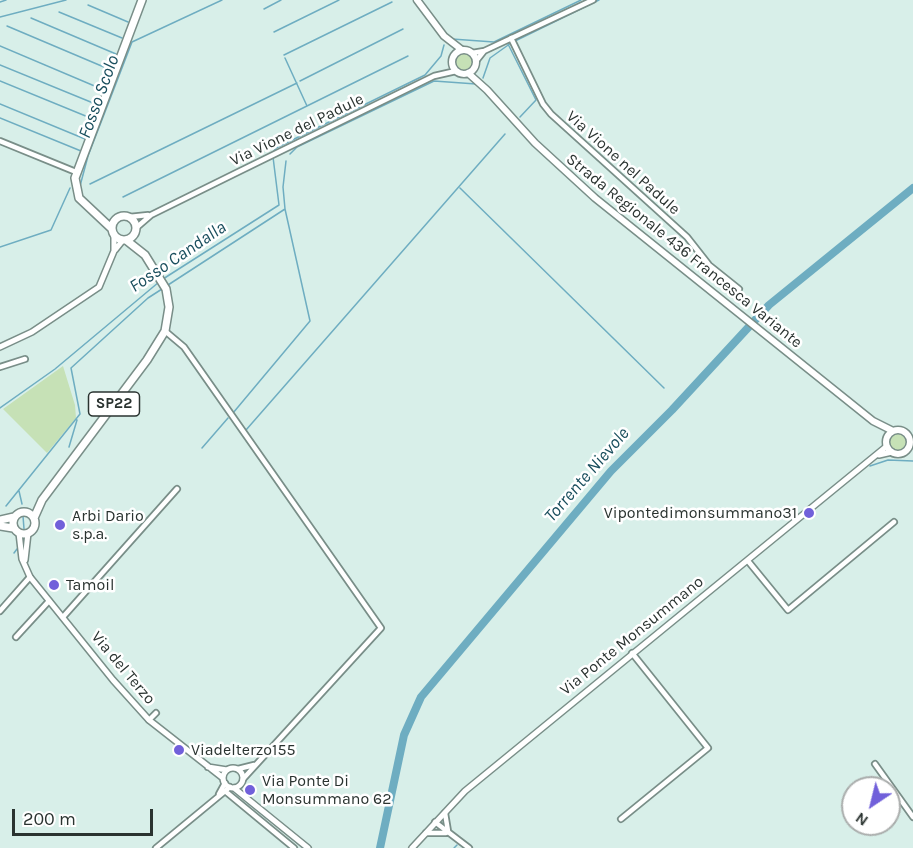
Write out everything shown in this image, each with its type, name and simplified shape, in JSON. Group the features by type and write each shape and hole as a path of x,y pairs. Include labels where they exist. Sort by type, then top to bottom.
{"main road":[{"path":"118,218 113,232 76,194 76,172 142,0"},
{"path":"417,0 444,36 456,71 468,73 487,90"},
{"path":"444,36 462,50 472,53 487,90"},
{"path":"453,57 462,50"},
{"path":"468,73 475,64"},
{"name":"Strada Regionale 436 Francesca Variante","path":"487,90 535,143 573,179 873,422"},
{"path":"91,210 118,218 129,217"},
{"name":"SP22","path":"14,517 20,512 28,512 42,500 147,360 165,331 169,301 163,282 145,255 129,217"},
{"path":"124,240 135,231"},
{"name":"SP22","path":"113,232 145,255"},
{"path":"873,422 893,431 905,432 912,445 910,452 901,454 892,452 873,422"},
{"path":"887,442 893,431"},
{"name":"SP22","path":"28,533 34,528 34,518 42,500"},
{"path":"28,512 34,518"},
{"path":"0,520 14,517 16,530"},
{"path":"0,526 28,533"}],"street":[{"path":"472,53 484,51 593,0"},
{"name":"Via Vione nel Padule","path":"511,38 543,104 551,114 687,237 709,265 739,289"},
{"path":"475,64 484,51"},
{"name":"Via Vione del Padule","path":"151,215 434,76 456,71"},
{"path":"0,141 76,172"},
{"path":"129,217 151,215"},
{"path":"135,231 151,215"},
{"path":"113,232 114,251"},
{"path":"0,347 32,332 99,287 114,251 124,240"},
{"path":"165,331 184,347 381,626 379,632 254,765 242,782 227,785"},
{"path":"0,368 25,359"},
{"name":"Via Ponte Monsummano","path":"412,848 465,791 878,455 887,442"},
{"path":"878,455 892,452"},
{"path":"63,617 177,489"},
{"path":"748,561 788,610 894,522"},
{"path":"16,530 26,570"},
{"path":"26,570 28,533"},
{"name":"Via del Terzo","path":"26,570 49,601 149,720 250,802"},
{"path":"0,611 30,577"},
{"path":"16,637 49,601"},
{"path":"621,819 708,748 632,653"},
{"path":"149,720 156,713"},
{"path":"875,764 913,817"},
{"path":"206,766 238,770 254,765"},
{"path":"156,848 218,796 227,785 227,770"},
{"path":"238,770 250,802 308,848"},
{"path":"227,785 247,809 294,848"},
{"path":"247,809 250,802"},
{"path":"446,811 445,825 449,833"},
{"path":"435,822 468,848"},
{"path":"426,833 439,831 449,833"}],"green space":[{"path":"463,53 469,56 472,62 469,68 463,71 457,68 454,62 457,56"},
{"path":"63,366 75,405 76,418 47,453 3,409"},
{"path":"898,433 904,436 907,442 904,448 898,451 892,448 889,442 892,436"}],"waterway":[{"path":"0,2 6,0"},
{"path":"0,17 66,0"},
{"name":"Fosso Scolo","path":"80,186 88,156 132,42 222,0"},
{"path":"264,9 281,0"},
{"path":"274,32 339,0"},
{"name":"Fosso Candalla","path":"452,39 494,42 581,0"},
{"path":"515,41 599,0"},
{"path":"284,55 392,2"},
{"path":"88,5 128,22"},
{"path":"59,12 122,38"},
{"path":"31,18 116,54"},
{"path":"7,26 111,70"},
{"path":"300,81 403,29"},
{"path":"483,78 490,58 511,43"},
{"path":"508,44 536,100 520,117"},
{"name":"Fosso Candalla","path":"274,151 425,75 441,56 444,45"},
{"path":"0,46 104,90"},
{"path":"123,197 408,56"},
{"path":"285,58 307,106"},
{"path":"0,65 98,105"},
{"path":"0,81 93,119"},
{"path":"290,154 297,147 434,81 476,84"},
{"path":"90,184 297,83"},
{"path":"0,104 85,139"},
{"path":"0,118 81,151"},
{"path":"246,430 505,134"},
{"name":"Fosso Candalla","path":"163,279 279,205 273,157"},
{"path":"233,413 310,321 285,209 283,187 286,161"},
{"name":"Fosso Scolo","path":"0,247 51,230 70,188"},
{"path":"460,188 664,388"},
{"name":"Torrente Nievole","path":"380,848 404,735 421,697 611,471 672,410 769,305 913,188"},
{"path":"168,285 285,209"},
{"name":"Fosso Candalla","path":"0,408 55,369 159,282"},
{"path":"6,506 80,414 71,368 148,298 162,289"},
{"path":"202,448 228,418"},
{"path":"69,447 77,420"},
{"path":"870,466 888,460 913,461"},
{"path":"19,491 22,504"},
{"path":"23,516 24,529"},
{"path":"14,553 17,549"},
{"path":"454,848 457,845"}],"place":[{"name":"Vipontedimonsummano31","path":"809,513"},
{"name":"Arbi Dario s.p.a.","path":"60,525"},
{"name":"Tamoil","path":"54,585"},
{"name":"Viadelterzo155","path":"179,750"},
{"name":"Via Ponte Di Monsummano 62","path":"250,790"}]}
